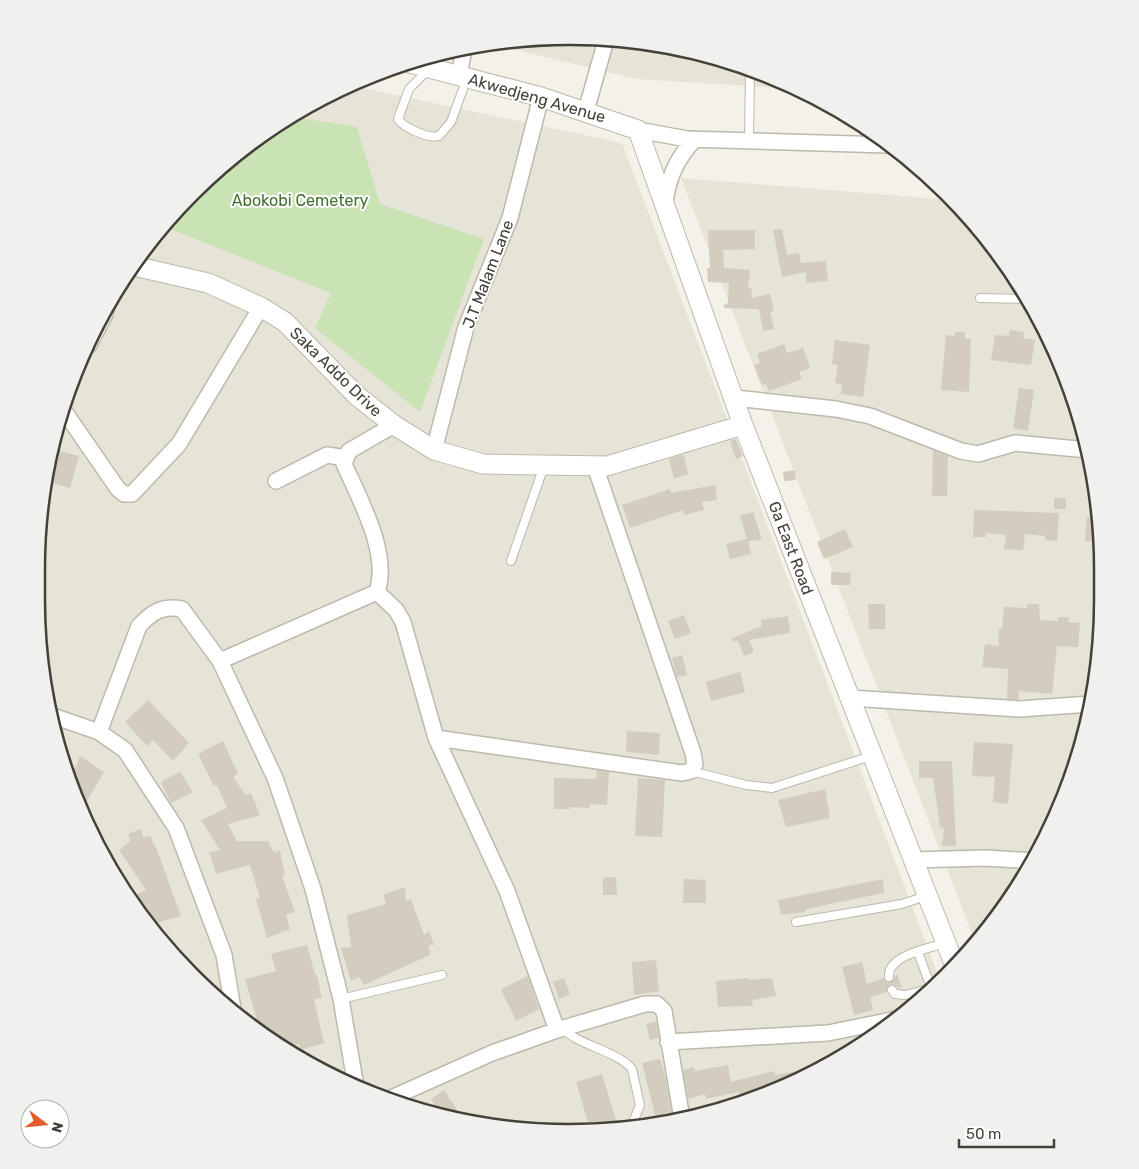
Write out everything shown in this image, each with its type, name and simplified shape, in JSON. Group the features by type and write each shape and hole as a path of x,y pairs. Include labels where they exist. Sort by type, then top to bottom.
{"street":[{"path":"586,111 604,46"},
{"path":"463,77 464,56"},
{"name":"Akwedjeng Avenue","path":"423,66 541,97 636,129"},
{"name":"J.T Malam Lane","path":"434,450 466,327 510,218 541,97"},
{"path":"636,129 664,136 695,139 877,145"},
{"name":"Ga East Road","path":"636,129 665,202 743,425 871,756 952,958"},
{"path":"665,202 673,170 681,154 695,139"},
{"name":"Saka Addo Drive","path":"141,267 208,283 261,307 285,322 356,395 394,425 434,450 483,464 607,466 743,425"},
{"path":"68,417 118,489 124,494 132,494 179,444 261,307"},
{"path":"735,398 836,409 870,416 961,451 978,454 1015,442 1080,449"},
{"path":"220,661 377,592 381,581 379,558 369,520 344,464 349,451 394,425"},
{"path":"276,481 327,455 346,458"},
{"path":"436,738 682,773 691,771 695,764 693,753 595,466"},
{"path":"377,592 396,610 403,622 436,738 507,892 560,1029"},
{"path":"99,732 138,626 148,616 169,606 182,609 220,661 276,778 313,889 341,999 354,1077"},
{"path":"850,698 1020,709 1083,704"},
{"path":"60,722 99,732 124,750 176,828 224,955 230,999"},
{"path":"912,860 986,858 1025,860"},
{"path":"398,1095 492,1053 560,1029 645,1004 657,1004 664,1011 681,1112"},
{"path":"668,1042 828,1033 878,1024"}],"lane":[{"path":"419,68 422,76 409,88 398,119 401,124 430,136 439,136 452,122 463,77"},
{"path":"749,140 750,77"},
{"path":"980,298 1019,299"},
{"path":"511,560 544,466"},
{"path":"691,771 772,788 871,756"},
{"path":"796,922 902,904 926,896"},
{"path":"889,977 888,973 895,962 901,957 946,943"},
{"path":"918,952 928,981"},
{"path":"341,999 442,975"},
{"path":"892,990 895,994 906,995 917,992"},
{"path":"560,1029 612,1055 632,1069 640,1106 635,1120"}],"shaded area":[{"path":"570,45 638,49 705,63 776,88 636,79 510,48"},
{"path":"363,88 622,143 937,973 889,1016 832,1054 770,1084 738,1096 672,1114 638,1120 570,1124 501,1120 467,1114 401,1096 369,1084 307,1054 250,1016 224,994 175,945 153,919 115,862 99,831 73,768 63,735 49,668 46,634 45,570 49,501 63,434 85,369 115,307 133,278 153,250 199,199 250,153 278,133 307,115"},
{"path":"681,178 940,199 986,250 1006,278 1024,307 1054,369 1076,434 1090,501 1093,535 1094,600 1090,668 1076,735 1054,800 1024,862 1006,891 973,935"}],"green space":[{"name":"Abokobi Cemetery","path":"302,118 357,127 380,204 484,239 420,412 315,328 331,293 171,229 224,175 250,153"}],"building":[{"path":"782,229 787,255 799,253 801,263 826,261 828,281 806,283 806,272 782,277 773,230"},
{"path":"708,230 755,230 755,249 723,250 724,268 750,270 748,288 752,288 751,298 770,294 774,311 770,312 774,329 763,331 759,309 724,308 724,305 728,303 729,283 708,282 707,268 710,268"},
{"path":"1010,330 1024,332 1023,338 1035,340 1031,365 991,360 995,335 1009,336"},
{"path":"955,332 965,332 965,339 971,339 969,392 941,390 946,335 955,336"},
{"path":"835,340 870,345 863,397 841,394 842,384 835,383 838,365 832,364"},
{"path":"784,344 787,353 803,348 810,368 799,372 802,379 769,391 766,384 762,385 754,365 760,363 757,354"},
{"path":"1019,388 1034,390 1028,431 1013,428"},
{"path":"736,439 743,456 736,459 730,441"},
{"path":"933,450 948,456 947,496 932,496"},
{"path":"59,451 79,456 70,488 52,483"},
{"path":"684,455 688,474 674,479 669,459"},
{"path":"795,470 796,480 784,481 783,472"},
{"path":"715,485 717,500 702,502 704,510 684,515 683,510 630,528 622,505 670,489 671,493"},
{"path":"1054,498 1066,498 1066,509 1054,509"},
{"path":"974,510 1059,513 1057,541 1045,540 1045,536 1025,534 1023,550 1004,549 1006,535 986,533 986,537 973,537"},
{"path":"753,512 762,540 748,541 751,554 730,559 726,544 747,539 740,516"},
{"path":"1087,517 1091,517 1093,542 1085,541"},
{"path":"845,529 853,547 824,559 817,542"},
{"path":"831,572 851,573 850,585 831,585"},
{"path":"868,604 885,604 885,629 869,629"},
{"path":"1027,604 1039,604 1040,620 1058,621 1058,617 1069,617 1068,622 1080,623 1078,647 1057,646 1052,694 1019,691 1019,700 1007,699 1008,669 982,667 985,644 998,646 999,629 1002,629 1004,607 1027,608"},
{"path":"684,615 691,633 675,639 668,621"},
{"path":"788,616 790,633 749,640 754,652 744,656 738,641 733,642 732,638 762,626 761,620"},
{"path":"682,655 687,675 677,677 672,658"},
{"path":"740,672 745,692 711,701 706,682"},
{"path":"148,700 189,743 173,761 153,740 147,746 125,722"},
{"path":"627,731 660,733 659,755 626,752"},
{"path":"223,741 238,774 233,777 246,795 251,793 260,815 228,824 237,841 268,841 274,853 280,850 285,875 282,876 295,912 286,915 290,929 267,938 256,899 260,898 250,865 216,874 209,852 220,850 201,820 227,808 217,785 214,786 198,754"},
{"path":"974,742 1013,744 1008,804 993,802 995,777 972,776"},
{"path":"80,756 104,772 86,802 73,768 76,767"},
{"path":"919,761 952,761 956,846 942,846 944,829 940,827 933,778 919,778"},
{"path":"597,770 609,772 607,805 590,804 589,808 570,807 570,809 554,809 554,778 596,779"},
{"path":"180,772 193,792 171,803 161,782"},
{"path":"638,778 665,780 662,837 635,836"},
{"path":"825,789 830,818 786,827 778,800"},
{"path":"141,829 143,837 150,836 181,916 156,923 142,904 137,894 146,890 119,850 130,841 128,834"},
{"path":"616,877 617,895 603,895 603,878"},
{"path":"684,879 706,880 706,903 683,903"},
{"path":"883,879 884,893 805,910 805,912 781,915 778,900"},
{"path":"405,887 406,901 411,899 424,935 429,931 434,945 429,945 430,955 364,985 359,977 351,981 341,948 351,947 347,915 386,904 383,895"},
{"path":"307,945 322,998 314,999 324,1043 300,1050 299,1044 294,1046 256,1020 245,979 276,971 271,954"},
{"path":"656,960 659,991 634,995 632,962"},
{"path":"862,962 867,984 884,978 891,982 897,974 902,988 889,985 887,992 870,997 873,1010 854,1015 842,967"},
{"path":"528,976 539,1009 516,1021 501,989"},
{"path":"564,978 570,994 559,999 553,982"},
{"path":"749,978 749,980 772,978 776,996 752,1000 753,1006 718,1007 716,981"},
{"path":"656,1021 659,1038 650,1040 646,1024"},
{"path":"660,1059 672,1114 655,1117 642,1063"},
{"path":"728,1065 731,1082 774,1071 775,1075 799,1071 739,1096 738,1092 706,1099 705,1094 688,1099 683,1070 694,1067 695,1071"},
{"path":"602,1074 616,1120 608,1123 588,1123 576,1082"},
{"path":"444,1090 459,1112 436,1106 431,1099"}]}
